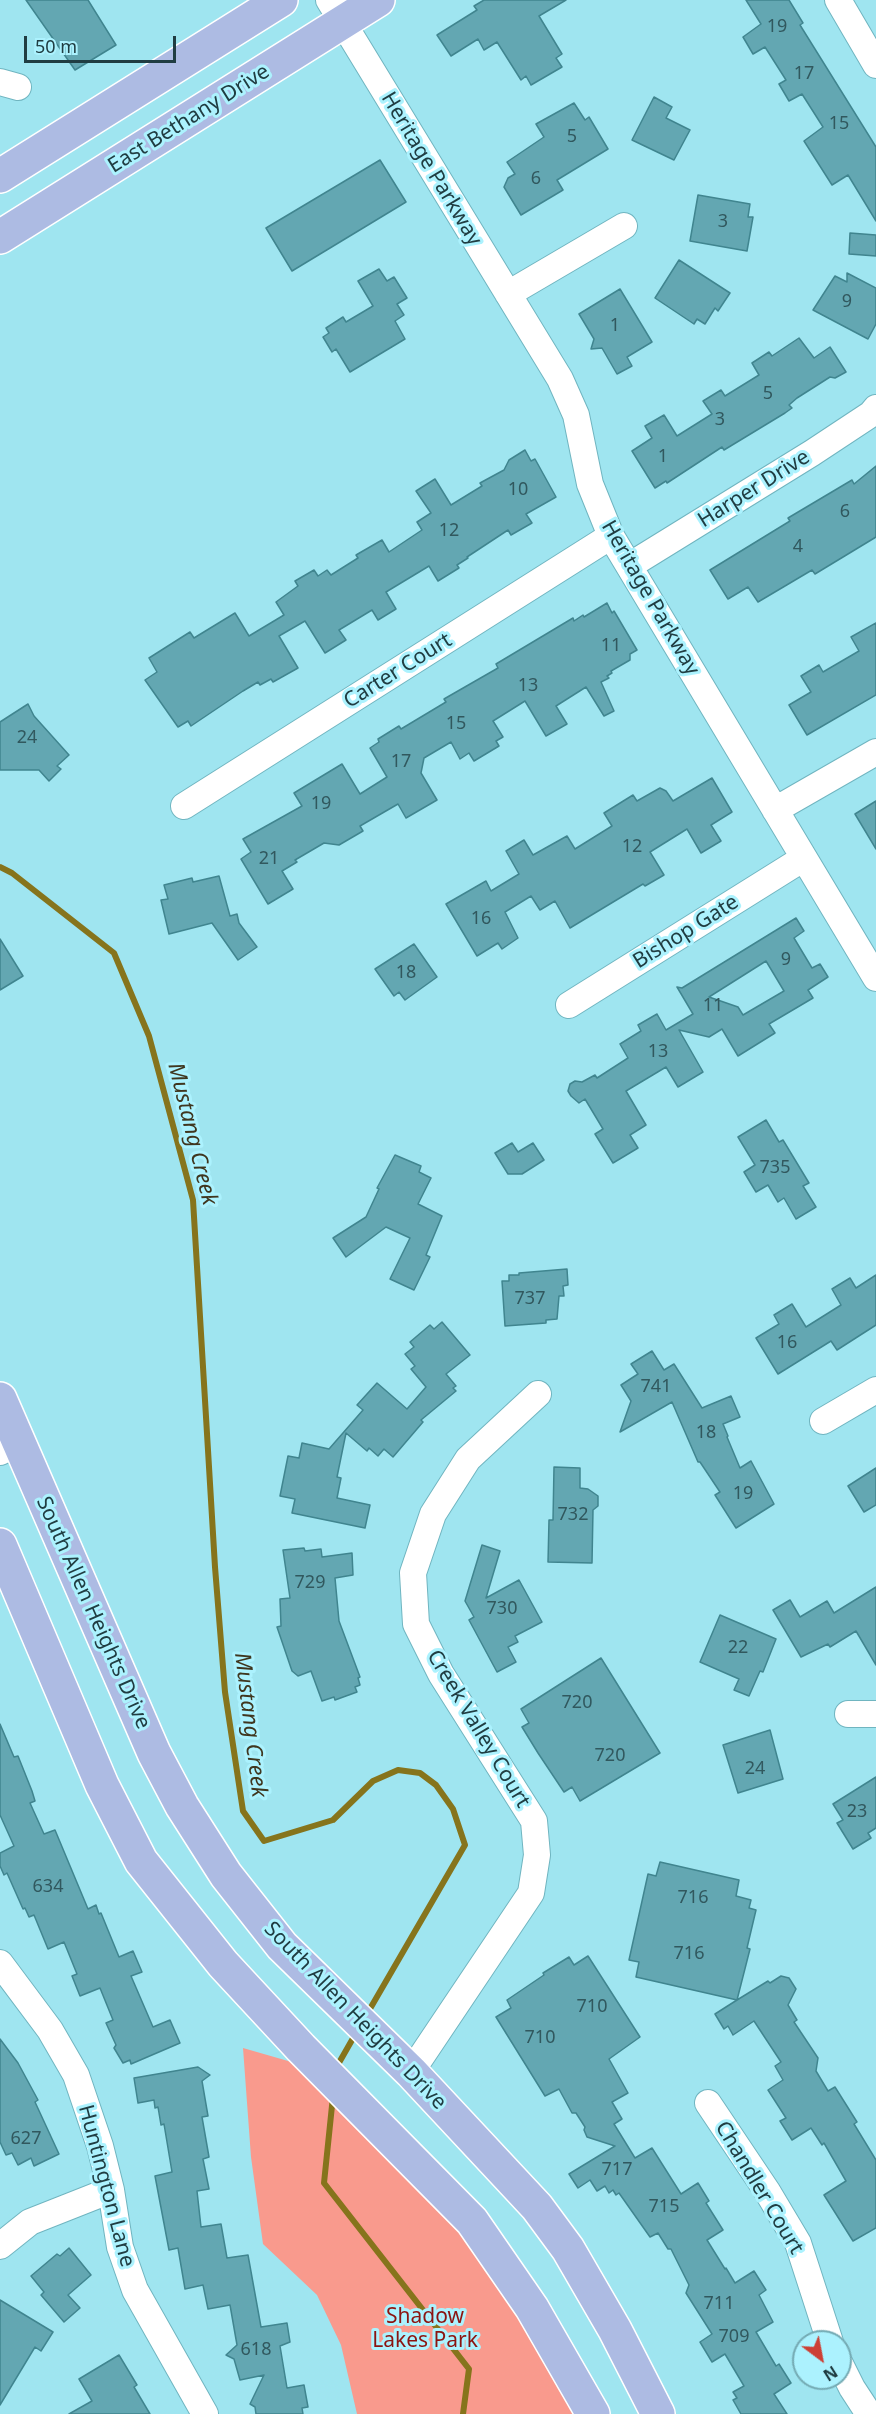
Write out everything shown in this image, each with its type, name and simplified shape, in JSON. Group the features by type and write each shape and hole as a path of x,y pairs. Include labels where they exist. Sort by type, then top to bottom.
{"main road":[{"path":"0,176 281,0"},
{"name":"East Bethany Drive","path":"0,237 336,11 378,0"},
{"name":"South Allen Heights Drive","path":"0,1399 10,1448 154,1753 182,1806 226,1875 282,1946 403,2064 537,2207 568,2249 615,2330 658,2414"},
{"path":"0,1545 102,1785 141,1861 223,1965 471,2221 532,2308 593,2414"}],"street":[{"path":"838,0 876,65"},
{"name":"Heritage Parkway","path":"336,11 560,379 576,415 591,484 611,536 876,978"},
{"path":"508,294 624,226"},
{"name":"Harper Drive","path":"629,566 812,453 871,414 876,408"},
{"name":"Carter Court","path":"184,806 611,536"},
{"path":"775,810 876,752"},
{"name":"Bishop Gate","path":"569,1005 804,858"},
{"path":"824,1421 876,1390"},
{"name":"Creek Valley Court","path":"403,2064 531,1893 537,1855 534,1821 441,1674 416,1624 413,1574 433,1514 468,1459 538,1394"},
{"path":"848,1714 876,1714"},
{"name":"Huntington Lane","path":"0,1963 50,2030 76,2075 100,2146 111,2190 120,2247 135,2290 205,2414"},
{"name":"Chandler Court","path":"708,2103 767,2191 798,2243 826,2330"},
{"path":"0,2246 30,2222 111,2190"},
{"path":"852,2388 869,2414"}],"green space":[{"name":"Shadow Lakes Park","path":"243,2048 295,2063 451,2221 532,2336 576,2414 357,2414 341,2345 317,2295 263,2244 251,2157"}],"building":[{"path":"26,0 88,0 116,45 75,70"},
{"path":"484,0 566,0 539,16 562,54 556,58 562,67 531,85 526,76 521,80 497,42 484,50 478,39 451,56 437,35 477,10 474,6"},
{"path":"746,0 789,0 803,23 800,25 876,147 876,221 848,175 832,185 804,141 823,127 802,94 789,101 779,84 786,80 765,47 753,54 743,37 761,24"},
{"path":"654,97 672,107 666,118 690,130 674,160 632,140"},
{"path":"574,103 585,120 589,117 608,149 557,180 563,190 521,215 504,187 508,178 515,174 507,162 544,137 536,124"},
{"path":"380,160 406,202 292,271 266,228"},
{"path":"698,195 750,204 748,217 753,217 747,251 690,241"},
{"path":"850,233 876,235 876,256 849,254"},
{"path":"679,260 730,293 718,311 715,308 705,324 697,319 694,324 655,298"},
{"path":"379,269 387,281 394,277 407,298 397,304 404,315 395,321 405,339 350,372 336,349 332,352 323,337 329,333 326,328 343,317 346,322 373,306 358,281"},
{"path":"847,273 876,288 876,324 868,339 813,310 835,276 847,282"},
{"path":"620,289 652,342 627,357 632,366 617,374 602,348 591,349 594,339 579,314"},
{"path":"799,338 814,358 830,347 846,372 835,378 830,377 797,398 789,405 792,408 785,413 724,450 722,447 667,483 666,481 655,488 632,451 652,438 645,426 664,415 677,436 712,414 703,401 721,390 725,396 759,375 752,363 769,352 772,356"},
{"path":"525,450 531,461 535,459 556,497 526,514 532,523 511,535 508,530 467,557 457,565 459,568 438,581 429,566 386,592 396,609 378,620 372,610 339,630 346,640 325,653 305,621 279,636 298,668 273,682 271,679 260,685 258,682 191,726 188,721 178,727 145,680 157,672 149,658 190,632 194,638 235,613 249,636 284,615 276,602 298,586 295,581 314,570 318,576 327,570 331,575 358,558 356,555 382,540 389,552 422,530 417,522 431,513 416,491 435,479 451,505 482,486 480,483 504,470 509,460"},
{"path":"876,466 876,537 815,574 812,570 758,602 748,587 728,599 710,570 790,521 788,518 852,480 854,484"},
{"path":"607,603 637,650 630,654 630,660 611,671 612,673 607,676 609,678 601,682 614,711 604,716 586,687 556,706 567,724 546,736 525,701 493,721 503,737 496,741 499,746 474,761 469,753 460,759 451,742 424,758 421,773 437,800 406,818 398,804 360,826 363,831 339,845 324,843 295,860 297,862 282,871 293,889 268,904 241,859 251,852 243,839 302,806 294,793 342,764 360,794 387,777 370,748 379,742 378,739 399,726 401,729 446,702 444,699 498,668 496,664 573,618 574,621 583,615 584,617"},
{"path":"876,623 876,695 807,735 789,705 811,692 801,676 819,665 823,672 859,651 851,637"},
{"path":"28,704 34,716 69,755 57,766 61,769 49,781 39,770 0,770 0,722"},
{"path":"712,778 732,812 711,825 721,841 701,853 687,829 650,852 664,875 645,886 643,884 570,928 555,901 540,910 531,896 505,912 518,938 502,949 498,943 477,956 446,904 486,881 491,891 519,874 506,851 524,840 533,855 567,836 575,849 612,826 604,813 633,795 637,801 660,788 666,791 673,801"},
{"path":"876,801 876,849 855,814"},
{"path":"219,876 230,916 237,914 239,923 257,947 238,960 212,923 169,934 161,900 168,899 164,885 192,878 193,882"},
{"path":"796,918 804,931 794,938 812,968 820,964 828,977 808,990 813,998 769,1024 775,1033 738,1056 722,1029 709,1037 679,1030 703,1072 678,1087 666,1067 626,1091 646,1125 630,1135 638,1148 613,1163 595,1134 603,1129 585,1099 579,1103 571,1096 568,1091 570,1084 575,1081 582,1082 595,1075 597,1078 628,1058 620,1044 641,1031 638,1025 657,1014 666,1030 693,1014 677,987 682,988","holes":["766,961 784,991 743,1015 738,1007 709,997"]},
{"path":"0,939 23,976 0,990"},
{"path":"414,944 437,977 405,1000 399,992 394,996 375,969"},
{"path":"766,1120 779,1142 783,1140 809,1183 803,1186 816,1207 796,1219 784,1198 778,1202 768,1185 756,1192 744,1172 755,1165 738,1137"},
{"path":"512,1143 518,1152 533,1143 544,1160 522,1174 508,1174 495,1153"},
{"path":"395,1155 421,1166 419,1172 431,1178 418,1204 442,1216 426,1255 430,1257 414,1290 390,1279 410,1238 386,1227 346,1257 333,1238 366,1217 379,1189 377,1188"},
{"path":"567,1269 568,1285 563,1286 564,1296 559,1296 557,1319 546,1320 546,1323 505,1326 502,1281 509,1281 509,1275 519,1275 519,1273"},
{"path":"876,1275 876,1325 837,1350 831,1341 778,1374 756,1338 779,1324 774,1315 792,1304 806,1327 841,1305 832,1289 850,1278 856,1288"},
{"path":"442,1322 470,1355 446,1374 456,1386 453,1388 456,1391 421,1420 423,1422 393,1457 384,1449 378,1456 369,1448 367,1451 346,1433 337,1477 341,1478 337,1498 370,1505 365,1528 292,1513 295,1499 280,1496 288,1456 299,1458 302,1443 329,1449 363,1410 357,1405 377,1383 407,1409 426,1387 411,1369 415,1366 405,1354 414,1347 410,1342 430,1325 434,1329"},
{"path":"652,1351 664,1370 674,1364 702,1408 731,1396 740,1417 723,1424 727,1437 740,1468 751,1461 774,1504 736,1528 715,1495 720,1492 698,1462 672,1402 620,1432 631,1401 621,1385 638,1374 631,1364"},
{"path":"554,1467 580,1468 580,1488 588,1489 598,1496 598,1506 593,1510 592,1563 548,1562 549,1520 553,1520"},
{"path":"876,1468 876,1505 864,1512 848,1486"},
{"path":"482,1545 500,1551 486,1598 519,1580 542,1622 515,1636 518,1642 508,1647 516,1662 497,1672 469,1620 474,1617 465,1601"},
{"path":"304,1548 305,1551 321,1549 322,1557 352,1553 353,1575 335,1578 339,1621 360,1677 358,1678 360,1685 355,1687 357,1692 335,1700 334,1697 322,1701 311,1671 298,1676 292,1671 277,1627 281,1626 280,1599 290,1598 283,1550"},
{"path":"876,1587 876,1665 856,1631 830,1647 828,1644 801,1657 773,1610 790,1600 800,1617 827,1601 834,1613"},
{"path":"720,1615 776,1639 763,1672 760,1671 749,1696 734,1690 739,1679 700,1662"},
{"path":"601,1658 660,1753 580,1801 572,1787 564,1792 538,1753 522,1727 529,1723 521,1709"},
{"path":"0,1724 14,1757 18,1756 32,1791 35,1801 30,1803 44,1834 55,1830 88,1909 96,1905 119,1957 133,1951 142,1972 131,1976 153,2027 170,2020 180,2043 131,2064 130,2060 123,2063 114,2048 116,2045 106,2023 113,2020 100,1988 80,1996 72,1976 77,1974 64,1942 48,1949 34,1915 29,1917 25,1908 23,1909 7,1873 4,1875 0,1866 0,1853 14,1846 0,1815"},
{"path":"770,1730 783,1779 738,1793 723,1745"},
{"path":"876,1777 876,1828 868,1833 871,1838 853,1849 837,1823 843,1820 833,1804"},
{"path":"660,1862 739,1880 736,1896 751,1900 749,1908 756,1910 747,1948 750,1949 737,2000 636,1977 639,1962 629,1960 648,1874 656,1876"},
{"path":"588,1956 640,2037 609,2059 628,2093 612,2102 622,2119 614,2124 635,2158 652,2148 681,2194 698,2183 709,2201 706,2203 723,2230 707,2240 725,2269 735,2283 754,2271 766,2290 759,2295 773,2322 756,2332 776,2366 779,2364 791,2383 774,2394 787,2414 741,2414 733,2400 737,2398 733,2392 744,2386 725,2354 712,2362 700,2342 712,2334 686,2293 689,2285 671,2249 668,2249 658,2233 650,2237 619,2193 616,2195 613,2190 609,2193 605,2186 597,2191 590,2180 578,2188 569,2174 615,2146 587,2137 585,2127 576,2113 572,2113 559,2089 545,2096 496,2017 511,2008 507,2000 544,1975 543,1973 569,1957 574,1965"},
{"path":"781,1976 789,1978 796,1989 788,2005 797,2020 794,2022 818,2058 816,2071 828,2091 835,2087 857,2122 854,2124 876,2160 876,2228 853,2241 824,2195 846,2181 824,2143 822,2145 811,2128 792,2140 780,2121 786,2118 768,2090 783,2080 775,2066 781,2062 754,2021 733,2035 728,2026 724,2029 715,2014 768,1981 770,1983"},
{"path":"0,2039 18,2063 38,2100 35,2102 59,2154 34,2166 31,2158 18,2165 12,2153 6,2155 0,2142"},
{"path":"198,2067 210,2075 202,2081 208,2116 202,2117 209,2157 203,2159 209,2189 197,2191 201,2227 221,2224 227,2258 248,2255 261,2327 287,2323 290,2342 280,2346 287,2388 304,2385 308,2407 302,2408 303,2414 256,2414 255,2407 250,2404 264,2375 240,2380 234,2359 226,2355 237,2345 230,2305 208,2309 203,2285 185,2289 178,2248 169,2250 155,2176 172,2172 164,2124 161,2125 158,2107 155,2108 154,2100 138,2103 134,2078"},
{"path":"69,2248 91,2275 68,2295 80,2308 64,2322 41,2295 44,2292 31,2276 57,2254 60,2256"},
{"path":"0,2300 53,2332 41,2351 35,2347 0,2405"},
{"path":"119,2355 137,2385 134,2387 150,2414 69,2414 92,2401 79,2379"}],"waterway":[{"name":"Mustang Creek","path":"0,867 12,873 114,953 149,1036 193,1200 215,1567 225,1692 243,1811 264,1841 333,1820 373,1781 398,1770 420,1773 436,1785 453,1809 465,1845 367,2014"},
{"name":"Mustang Creek","path":"336,2068 356,2033"},
{"name":"Mustang Creek","path":"333,2096 324,2183 469,2369 463,2414"}]}
